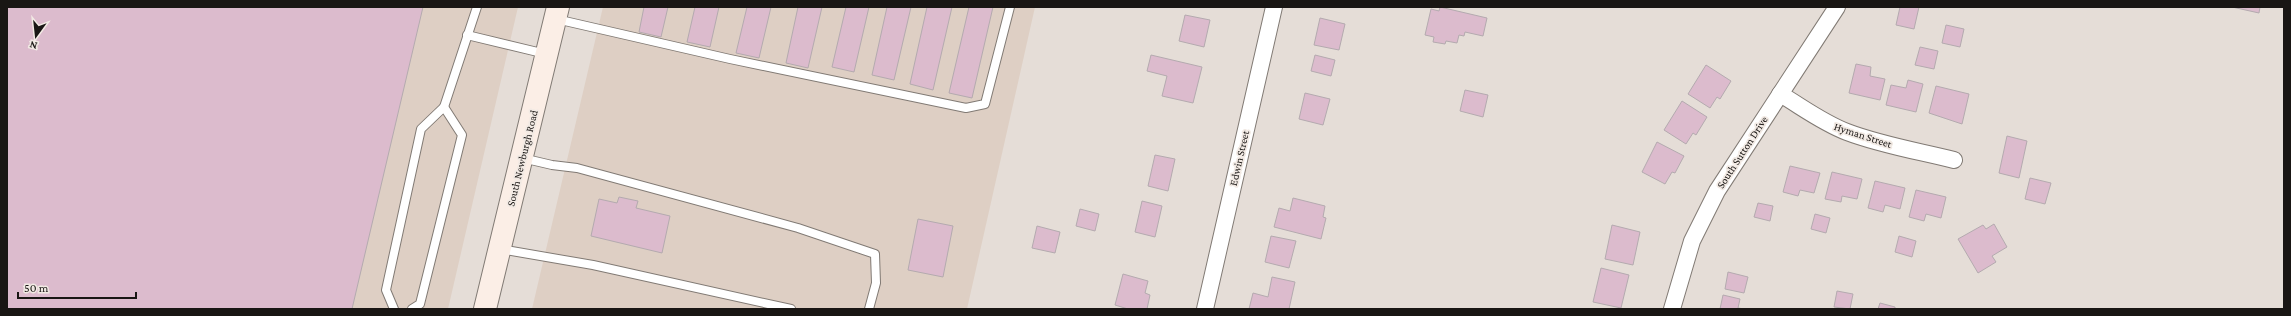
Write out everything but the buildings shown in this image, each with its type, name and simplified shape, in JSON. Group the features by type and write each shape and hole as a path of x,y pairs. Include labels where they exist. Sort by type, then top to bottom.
{"main road":[{"name":"South Newburgh Road","path":"485,309 557,13"}],"street":[{"name":"Edwin Street","path":"1205,309 1274,7"},
{"name":"South Sutton Drive","path":"1672,309 1682,269 1698,228 1718,191 1837,7"},
{"name":"Hyman Street","path":"1780,94 1831,125 1846,132 1871,140 1954,160"}],"lane":[{"path":"394,309 386,290 421,129 444,107 467,35 478,7"},
{"path":"557,13 730,59 966,108 986,104 1010,7"},
{"path":"467,35 547,54"},
{"path":"412,309 420,304 462,135 444,107"},
{"path":"522,158 552,165 577,168 798,228 875,254 876,283 869,309"},
{"path":"500,249 593,265 791,309"}],"shaded area":[{"path":"7,7 518,7 448,309 7,309"},
{"path":"603,7 1035,7 967,309 532,309"}]}
